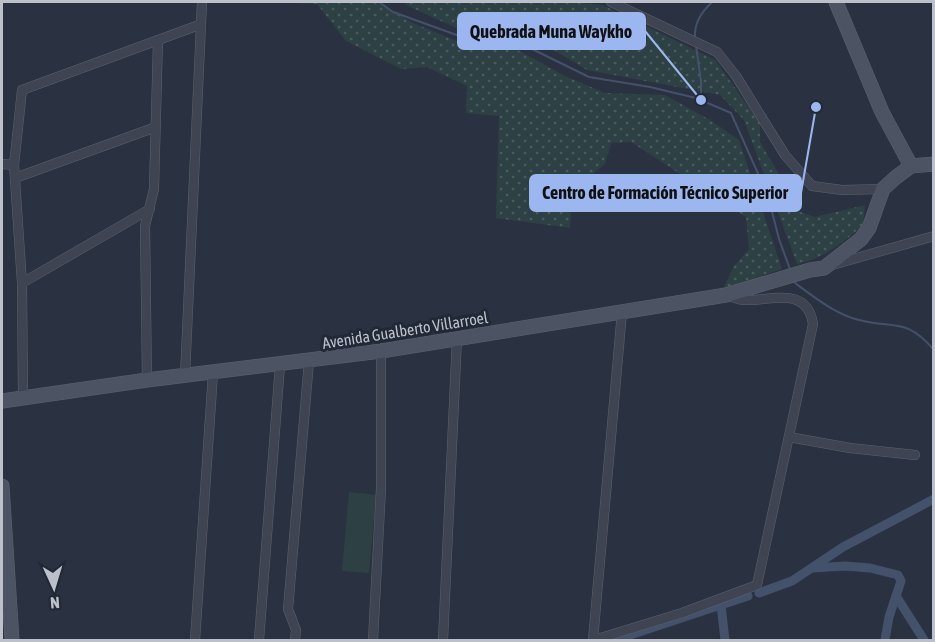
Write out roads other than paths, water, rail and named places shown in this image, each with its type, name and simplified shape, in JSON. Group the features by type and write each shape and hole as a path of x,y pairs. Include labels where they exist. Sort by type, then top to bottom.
{"main road":[{"path":"836,2 882,112 911,166"},
{"path":"817,269 861,238 869,228 883,189 911,166 933,164"},
{"name":"Avenida Gualberto Villarroel","path":"2,401 147,380 381,351 726,296 817,269"},
{"path":"2,486 9,640"}],"street":[{"path":"185,376 199,25 202,2"},
{"path":"615,2 717,52 736,76 784,155 812,186 842,190 883,189"},
{"path":"23,397 22,283 15,177 22,90 199,25"},
{"path":"147,380 145,226 154,189 158,40"},
{"path":"15,177 156,127"},
{"path":"2,164 15,165"},
{"path":"22,283 150,209"},
{"path":"817,269 933,236"},
{"path":"622,312 593,640 682,613 757,585 813,324 812,315 800,301 792,298 743,300 726,296"},
{"path":"443,640 457,338"},
{"path":"373,640 381,489 381,351"},
{"path":"295,640 296,630 288,609 309,361"},
{"path":"259,640 280,365"},
{"path":"195,640 213,373"},
{"path":"789,437 850,448 915,455"}],"waterway":[{"path":"379,2 393,12 476,42 530,48 589,77 650,87 696,98 731,113 768,196 779,239 791,272"},
{"path":"695,38 699,18 712,2"},
{"path":"696,46 701,100"},
{"path":"794,280 817,299 842,314 871,323 907,328 934,350"},
{"path":"759,593 792,581 843,547 934,499"},
{"path":"813,568 845,566 870,568 898,575 901,581 889,617 885,640"},
{"path":"615,640 748,596"},
{"path":"896,596 924,640"},
{"path":"721,605 725,640"}],"place":[{"name":"Quebrada Muna Waykho","path":"701,100"},
{"name":"Centro de Formación Técnico Superior","path":"816,107"}]}
